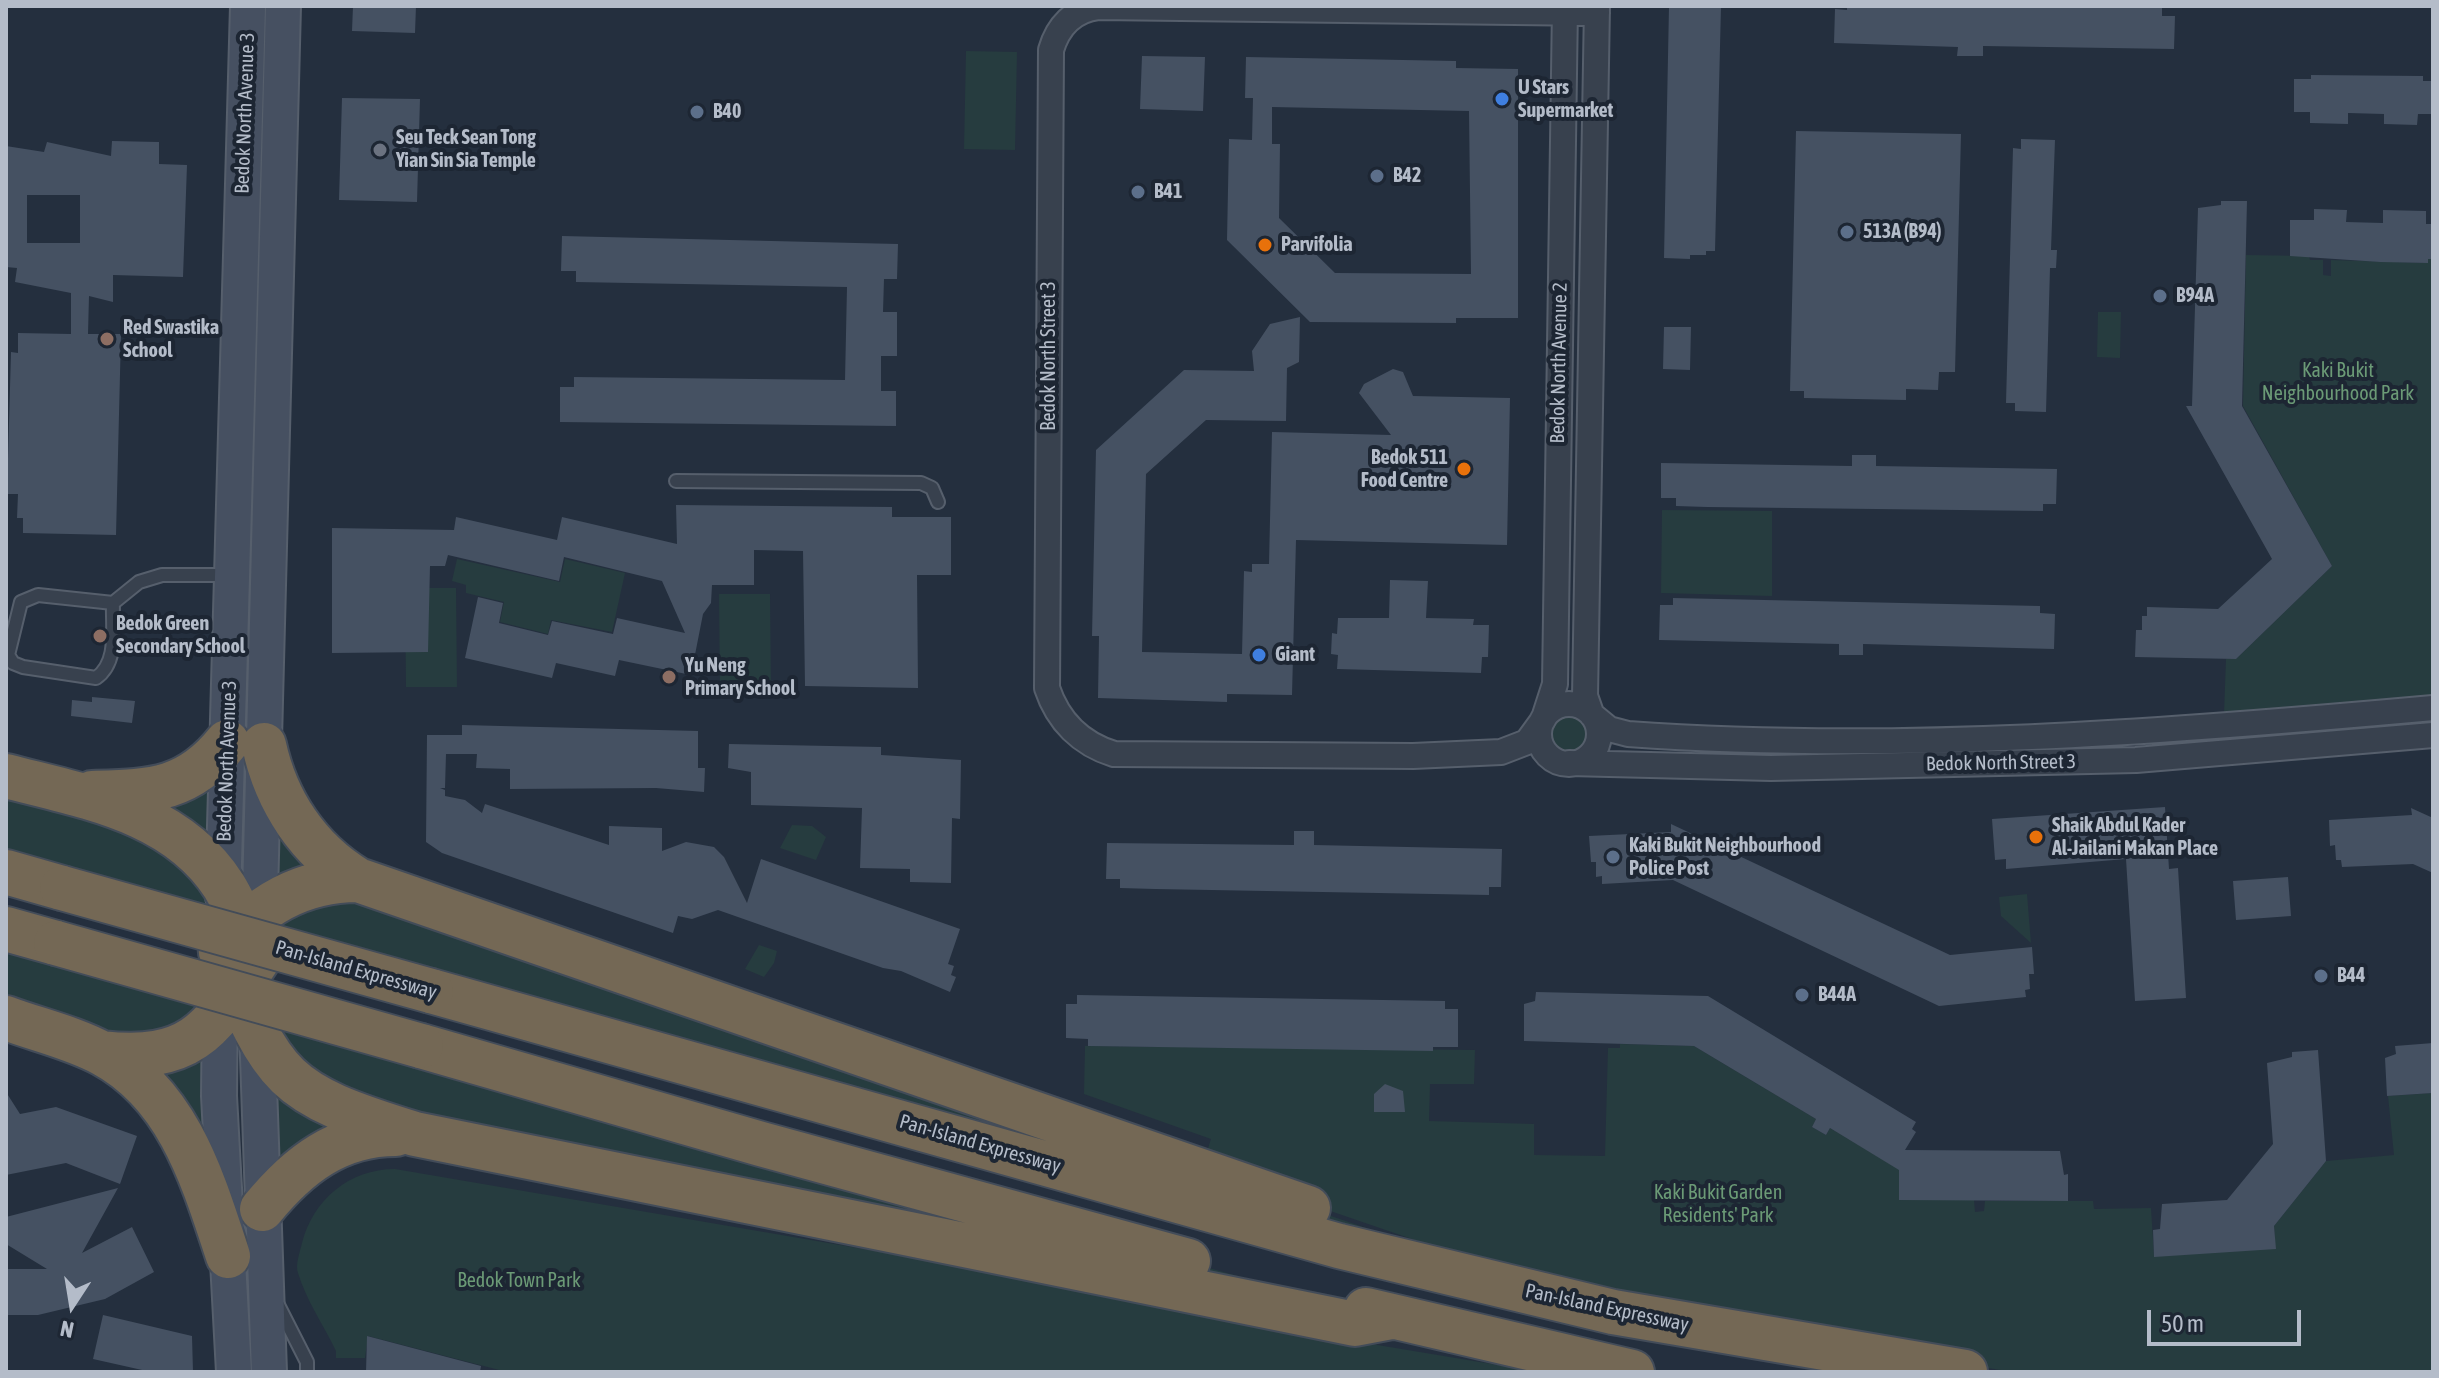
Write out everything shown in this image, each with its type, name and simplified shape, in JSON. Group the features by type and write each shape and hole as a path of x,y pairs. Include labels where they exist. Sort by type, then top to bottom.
{"highway":[{"path":"66,792 130,791 185,780 246,744 277,787 303,832 326,857 358,880 1613,1312"},
{"path":"6,776 144,816 188,844 223,885 242,969 277,1067 308,1094 342,1111 415,1134 1355,1324 1392,1317"},
{"name":"Pan-Island Expressway","path":"6,872 1339,1246 1613,1312 1965,1372"},
{"path":"102,1053 138,1055 178,1048 199,1038 242,969 312,885 358,880"},
{"path":"6,929 761,1144 1392,1317 1632,1372"},
{"path":"6,1018 102,1053 140,1079 173,1120 202,1182 228,1256"},
{"path":"262,1209 299,1170 337,1144 364,1135 415,1134"}],"main road":[{"name":"Bedok North Avenue 3","path":"223,885 246,744 232,575 248,6"},
{"name":"Bedok North Avenue 3","path":"269,1372 262,1209 242,969 246,744 283,6"},
{"name":"Bedok North Avenue 3","path":"234,1372 219,1096 242,969"}],"street":[{"name":"Bedok North Street 3","path":"1544,719 1531,738 1513,750 1413,756 1114,754 1087,742 1064,722 1047,688 1051,50 1057,34 1067,21 1091,8 1597,10"},
{"name":"Bedok North Avenue 2","path":"1544,719 1555,684 1565,9"},
{"name":"Bedok North Avenue 2","path":"1592,714 1585,696 1597,10"},
{"path":"1565,704 1577,705 1592,714 1599,730 1597,745 1586,759 1569,763 1554,759 1543,748 1539,733 1544,719 1552,709 1565,704"},
{"name":"Bedok North Street 3","path":"1592,714 1609,729 1628,734 1780,741 2132,733 2433,708"},
{"name":"Bedok North Street 3","path":"1569,763 1771,768 2136,760 2433,735"}],"lane":[{"path":"676,481 921,483 933,489 938,502"},
{"path":"113,603 111,661 106,671 96,678 23,667 13,663 8,655 21,602 26,597 38,595 113,603 139,582 162,575 232,575"},
{"path":"266,1280 307,1362 307,1372"}],"green space":[{"path":"966,51 1017,52 1015,150 964,149"},
{"name":"Kaki Bukit Neighbourhood Park","path":"2246,255 2309,256 2310,260 2323,260 2323,275 2331,276 2331,260 2427,263 2428,259 2433,259 2433,695 2224,714 2226,659 2236,659 2332,566 2243,406"},
{"path":"2098,312 2121,312 2120,358 2097,357"},
{"path":"1662,510 1772,511 1772,596 1661,593"},
{"path":"457,559 560,582 565,559 625,573 612,632 551,620 548,634 500,622 504,602 466,593 466,585 452,581"},
{"path":"405,588 456,588 457,687 406,687"},
{"path":"719,594 770,594 771,692 720,693"},
{"path":"1560,705 1577,705 1599,735 1595,748 1586,756 1561,762 1550,756 1540,738"},
{"path":"264,747 307,838 1046,1119 1607,1310 277,948"},
{"path":"212,761 205,928 6,871 6,777 70,793"},
{"path":"792,825 812,826 826,837 816,860 780,848"},
{"path":"2027,894 2031,943 2001,916 1999,897"},
{"path":"6,929 203,985 200,1038 227,1251 164,1104 6,1019"},
{"path":"759,945 777,951 774,963 764,977 745,969"},
{"path":"275,1005 1298,1293 413,1133 262,1208"},
{"name":"Kaki Bukit Garden Residents' Park","path":"1620,1044 1694,1046 1816,1119 1812,1127 1826,1135 1830,1128 1899,1169 1899,1200 1974,1200 1975,1212 1984,1211 1985,1201 2093,1201 2094,1209 2151,1208 2154,1256 2275,1248 2274,1226 2326,1161 2394,1155 2388,1096 2433,1093 2433,1372 2013,1372 1613,1308 1202,1167 1211,1139 1084,1094 1085,1046 1475,1050 1474,1084 1430,1084 1429,1121 1534,1124 1534,1155 1605,1156 1608,1048 1620,1048"},
{"name":"Bedok Town Park","path":"395,1169 881,1252 1251,1324 1540,1372 507,1372 368,1336 365,1358 336,1358 336,1351 298,1273 297,1262 302,1243 315,1213 335,1190 363,1175"}],"building":[{"path":"353,6 416,6 415,33 352,31"},
{"path":"1669,6 1721,6 1715,251 1706,251 1706,255 1690,255 1690,259 1664,258"},
{"path":"1847,6 2162,7 2162,16 2175,16 2174,49 1983,46 1983,56 1957,56 1958,47 1834,43 1835,9 1847,10"},
{"path":"1142,56 1205,57 1203,111 1140,109"},
{"path":"1246,57 1456,61 1456,68 1518,69 1518,318 1456,318 1456,323 1310,322 1227,240 1229,139 1252,140 1253,98 1245,98","holes":["1272,107 1469,111 1471,274 1335,273 1279,218 1280,144 1272,144"]},
{"path":"2311,75 2423,76 2423,81 2433,81 2433,114 2418,114 2417,125 2384,124 2384,114 2348,113 2348,124 2310,123 2310,112 2294,112 2294,79 2311,79"},
{"name":"Seu Teck Sean Tong Yian Sin Sia Temple","path":"342,98 420,99 417,202 339,200"},
{"name":"513A (B94)","path":"1796,131 1961,134 1955,372 1939,372 1938,390 1906,389 1906,400 1804,398 1804,391 1790,391"},
{"path":"2021,139 2055,140 2051,250 2057,250 2056,268 2050,268 2046,412 2015,411 2015,403 2006,403 2013,148 2021,149"},
{"path":"112,141 159,142 159,164 187,165 183,277 113,275 113,302 89,296 88,334 121,334 116,535 23,533 23,518 17,518 18,494 7,494 11,352 18,353 18,333 71,334 71,293 15,282 17,268 6,267 6,146 44,152 47,142 111,156","holes":["27,195 80,195 80,243 27,243"]},
{"path":"2221,201 2247,201 2242,406 2332,566 2236,659 2135,657 2136,630 2142,630 2142,616 2147,616 2147,607 2218,609 2272,559 2186,406 2192,406 2198,208 2221,205"},
{"path":"2314,209 2347,210 2346,222 2383,223 2383,210 2426,211 2426,224 2433,224 2433,259 2428,259 2428,263 2380,262 2290,256 2290,220 2314,220"},
{"path":"562,236 898,244 897,279 884,279 883,312 897,312 897,356 881,356 881,391 896,391 896,426 560,422 560,387 574,387 574,377 845,380 847,287 576,282 576,271 561,271"},
{"path":"1300,317 1299,362 1287,368 1286,421 1206,420 1146,474 1142,652 1242,654 1244,571 1252,572 1252,564 1269,564 1272,432 1391,435 1359,393 1364,384 1393,369 1403,372 1413,396 1510,398 1507,545 1296,540 1292,695 1227,694 1227,702 1098,698 1099,636 1092,636 1096,450 1184,370 1254,371 1252,351 1270,324"},
{"path":"1664,327 1691,327 1690,370 1663,369"},
{"path":"1852,455 1876,455 1876,466 2057,469 2056,504 2043,504 2043,511 1707,507 1676,506 1676,498 1661,498 1661,463 1852,466"},
{"path":"676,505 892,507 892,517 951,517 951,575 917,575 918,688 805,686 803,551 754,550 754,585 712,585 711,603 703,614 691,675 619,660 615,676 556,663 552,678 465,658 478,597 503,603 499,623 548,635 552,621 613,634 617,618 685,633 662,581 564,557 559,581 448,555 445,566 430,566 428,652 332,653 332,528 454,530 456,517 557,540 562,517 677,544"},
{"path":"1390,580 1428,581 1426,618 1474,619 1473,625 1489,625 1488,657 1482,657 1481,673 1337,669 1338,655 1331,654 1332,633 1337,634 1338,618 1389,618"},
{"path":"1673,598 2040,606 2040,613 2055,614 2054,649 1863,644 1863,655 1839,655 1839,644 1659,640 1660,605 1673,605"},
{"path":"92,697 135,701 132,723 71,716 72,700 92,702"},
{"path":"462,725 698,731 698,768 705,768 704,792 656,788 510,789 510,769 476,768 477,754 446,754 445,788 440,788 445,790 445,796 465,800 482,813 485,804 609,845 609,826 662,828 662,851 686,842 714,847 724,857 747,903 761,859 960,929 948,964 954,966 951,975 956,977 950,992 901,971 883,968 718,910 692,919 678,916 673,933 442,853 426,842 427,735 462,735"},
{"path":"729,744 881,747 881,755 961,760 960,819 952,818 951,883 910,882 910,869 860,868 862,808 751,805 751,772 728,768"},
{"path":"2165,807 2169,869 2178,868 2186,998 2135,1001 2126,859 2006,869 2006,859 1995,860 1992,819"},
{"path":"2411,808 2433,818 2433,873 2413,864 2342,867 2341,860 2336,860 2335,845 2330,846 2329,820 2412,815"},
{"path":"1671,824 1950,955 2032,947 2034,974 2029,974 2030,989 2025,990 2026,997 1939,1006 1673,880 1602,884 1602,876 1596,877 1596,862 1591,862 1589,836 1671,832"},
{"path":"1294,831 1314,831 1314,845 1502,849 1501,887 1489,887 1489,895 1155,889 1120,888 1120,879 1106,879 1107,843 1294,845"},
{"path":"2288,877 2291,916 2236,920 2233,881"},
{"path":"1536,992 1708,996 1916,1122 1912,1129 1916,1132 1905,1150 2060,1151 2064,1175 2068,1174 2068,1201 1899,1200 1899,1170 1830,1128 1826,1135 1812,1127 1816,1119 1694,1046 1524,1041 1524,1004 1535,1001"},
{"path":"1077,995 1445,1001 1445,1009 1458,1009 1458,1047 1433,1047 1433,1051 1088,1046 1088,1039 1066,1038 1066,1004 1077,1004"},
{"path":"2433,1043 2433,1093 2387,1096 2385,1058 2396,1054 2395,1046"},
{"path":"2318,1050 2326,1161 2274,1226 2276,1249 2154,1257 2153,1230 2160,1229 2162,1204 2227,1200 2273,1144 2267,1063 2292,1057 2292,1052"},
{"path":"1385,1084 1403,1091 1405,1112 1374,1112 1374,1094"},
{"path":"6,1092 20,1114 56,1107 137,1136 120,1184 66,1163 6,1175"},
{"path":"118,1188 82,1253 132,1227 154,1272 105,1299 38,1315 6,1315 6,1269 47,1269 6,1244 6,1217"},
{"path":"103,1315 192,1336 193,1372 151,1372 93,1359"},
{"path":"367,1336 481,1366 480,1372 366,1372"}],"place":[{"name":"U Stars Supermarket","path":"1502,99"},
{"name":"B40","path":"697,112"},
{"name":"Seu Teck Sean Tong Yian Sin Sia Temple","path":"380,150"},
{"name":"B42","path":"1377,176"},
{"name":"B41","path":"1138,192"},
{"name":"513A (B94)","path":"1847,232"},
{"name":"Parvifolia","path":"1265,245"},
{"name":"B94A","path":"2160,296"},
{"name":"Red Swastika School","path":"107,339"},
{"name":"Bedok 511 Food Centre","path":"1464,469"},
{"name":"Bedok Green Secondary School","path":"100,636"},
{"name":"Giant","path":"1259,655"},
{"name":"Yu Neng Primary School","path":"669,677"},
{"name":"Shaik Abdul Kader Al-Jailani Makan Place","path":"2036,837"},
{"name":"Kaki Bukit Neighbourhood Police Post","path":"1613,857"},
{"name":"B44","path":"2321,976"},
{"name":"B44A","path":"1802,995"}]}
